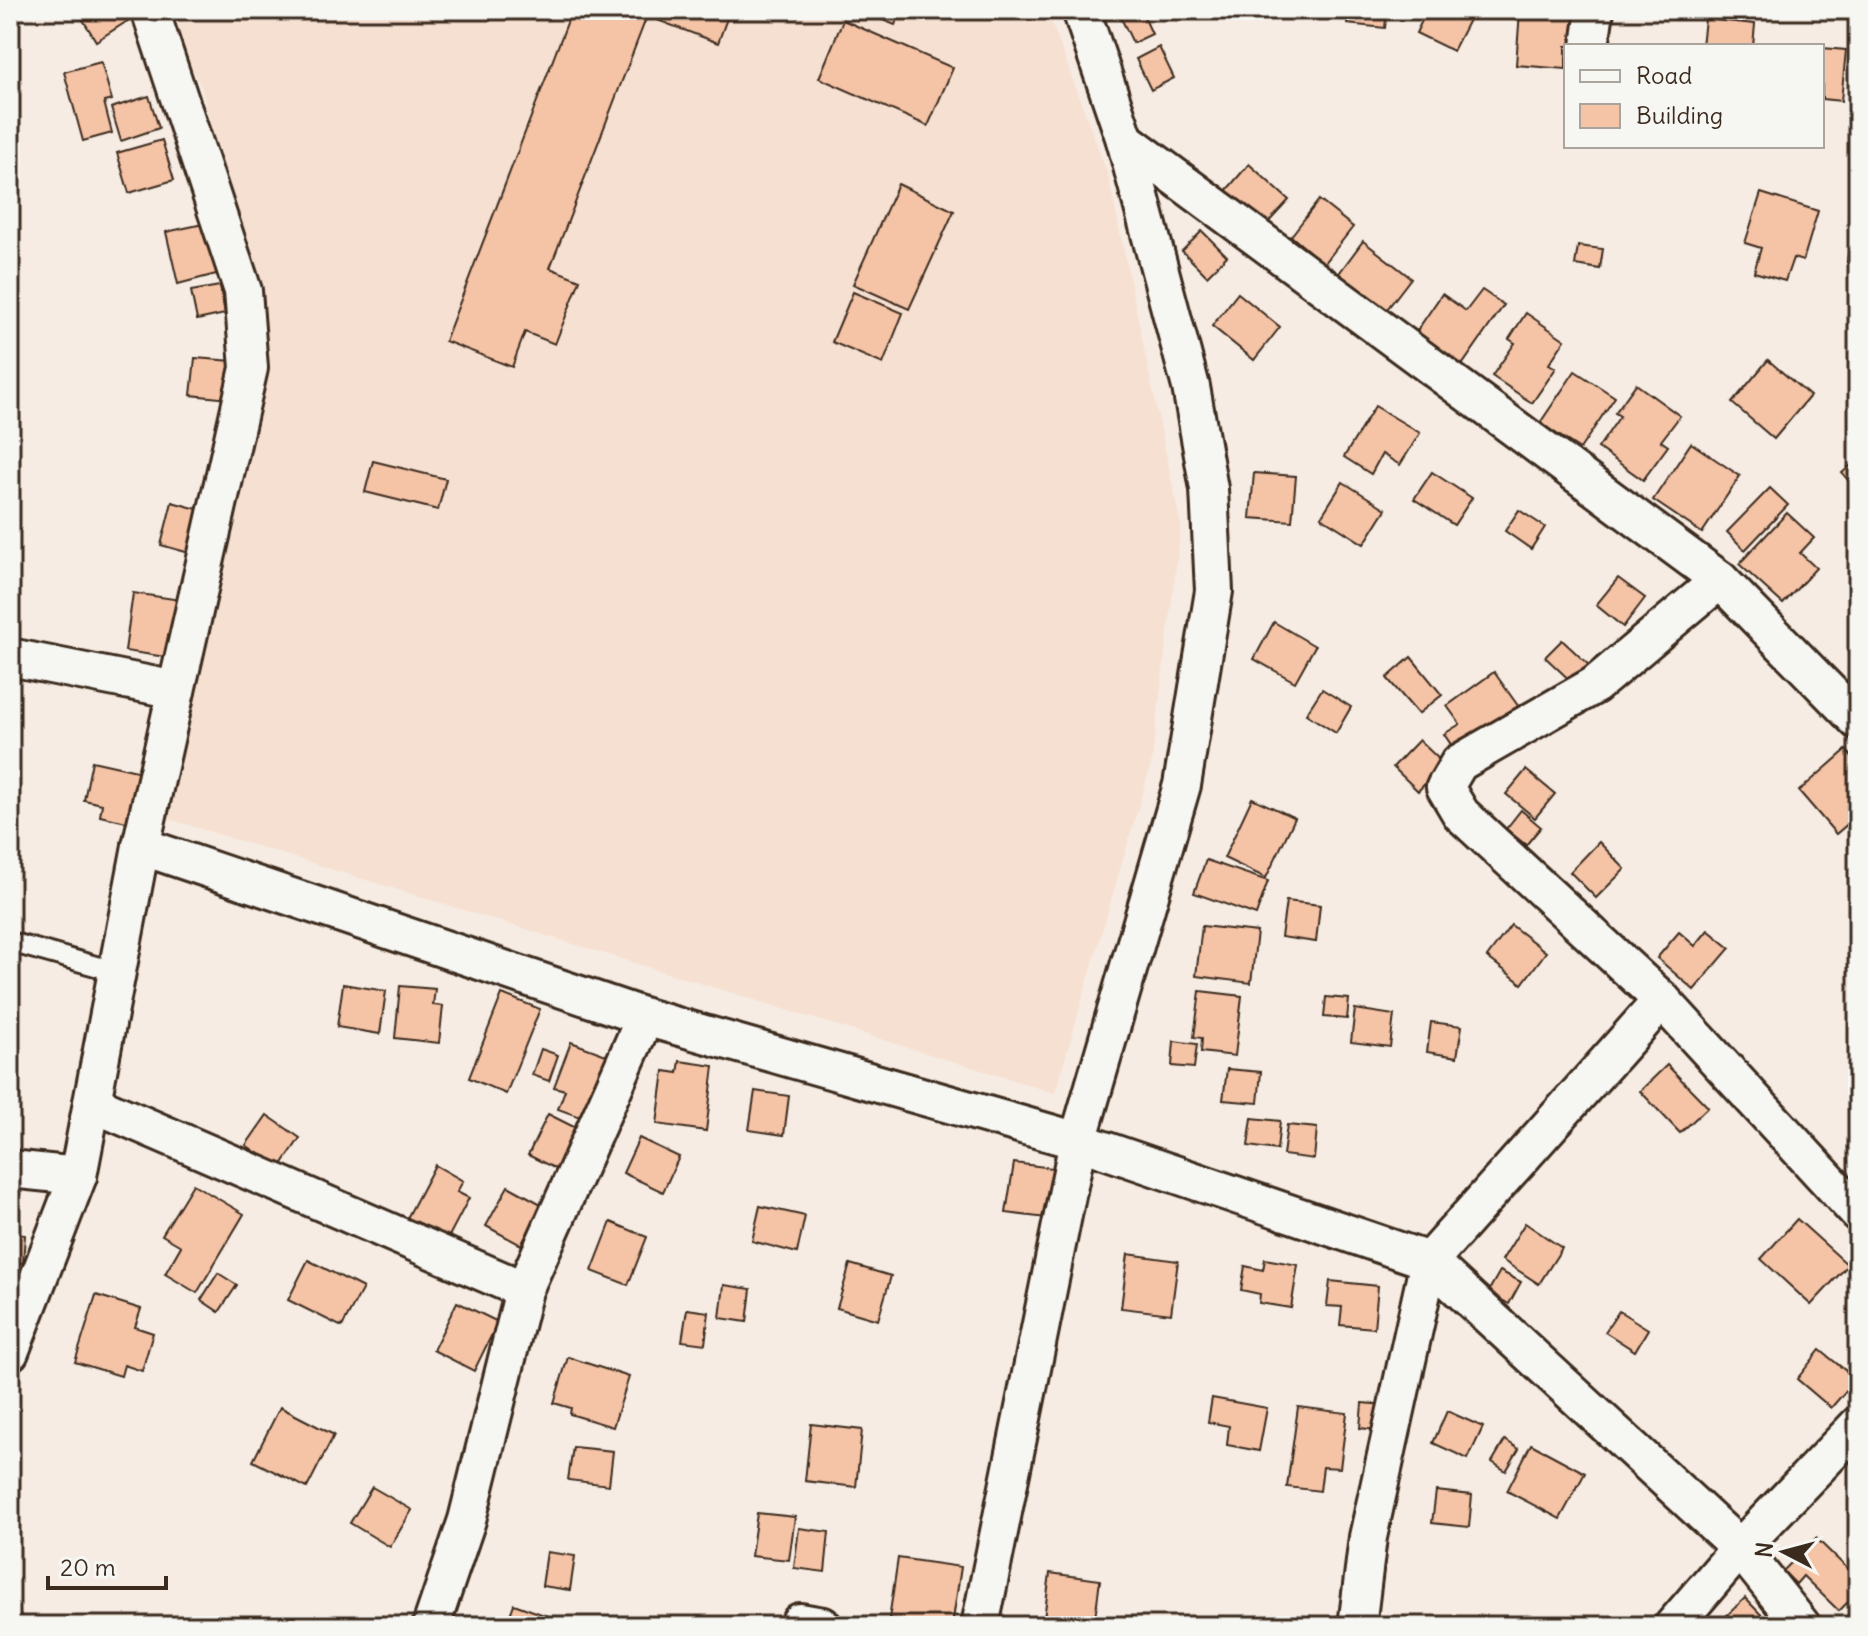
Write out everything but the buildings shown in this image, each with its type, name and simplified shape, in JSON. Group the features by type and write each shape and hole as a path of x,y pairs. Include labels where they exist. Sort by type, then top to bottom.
{"street":[{"path":"10,1352 78,1176 141,846 249,368 243,291 150,10"},
{"path":"980,1626 1078,1141 1182,785 1214,591 1209,489 1191,387 1125,140 1081,10"},
{"path":"1590,44 1595,10"},
{"path":"1125,140 1720,580 1858,721"},
{"path":"1720,580 1595,685 1459,763 1445,787 1461,814 1662,1000 1858,1213"},
{"path":"10,657 176,690"},
{"path":"141,846 645,1017 1078,1141 1429,1261 1740,1548 1802,1626"},
{"path":"1357,1626 1368,1537 1429,1261 1662,1000"},
{"path":"431,1626 467,1520 524,1290 645,1017"},
{"path":"92,1103 524,1290"},
{"path":"10,1169 78,1176"},
{"path":"1673,1626 1740,1548 1858,1425"}],"lane":[{"path":"10,942 117,972"}],"shaded area":[{"path":"158,10 1047,10 1108,175 1181,526 1152,760 1055,1093 156,815 268,354 201,86"}]}
